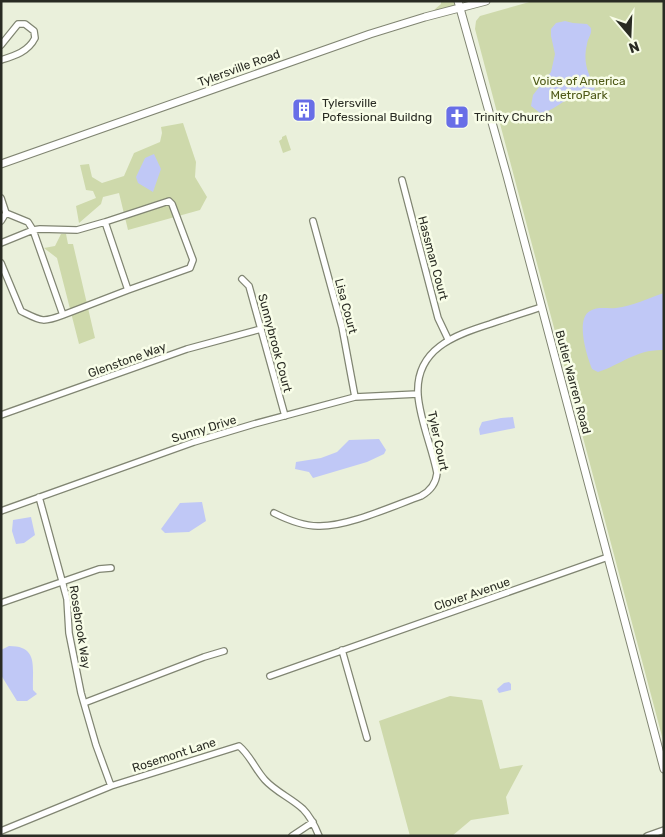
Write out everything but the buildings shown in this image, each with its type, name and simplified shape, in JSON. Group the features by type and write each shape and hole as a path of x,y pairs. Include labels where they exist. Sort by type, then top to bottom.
{"main road":[{"name":"Tylersville Road","path":"1,164 396,25 459,4 486,1"},
{"name":"Butler Warren Road","path":"459,4 664,769"}],"street":[{"path":"1,45 15,27 21,23 28,25 35,34 33,42 28,48 1,60"},
{"name":"Hassman Court","path":"402,180 438,318 448,340"},
{"path":"1,198 6,213 28,222 33,230 63,315"},
{"path":"1,243 33,230 77,230 169,201 172,204 192,260 190,268 48,321 37,319 21,311 1,263"},
{"path":"1,221 6,213"},
{"name":"Lisa Court","path":"313,221 342,327 355,397"},
{"path":"105,222 128,290"},
{"name":"Sunnybrook Court","path":"242,279 249,286 285,416"},
{"name":"Tyler Court","path":"274,513 299,523 329,526 360,517 427,492 434,484 437,473 418,394 420,378 425,363 434,350 448,340 541,307"},
{"name":"Glenstone Way","path":"1,415 187,349 261,329"},
{"name":"Sunny Drive","path":"1,511 194,442 285,416 355,397 418,394"},
{"name":"Rosebrook Way","path":"39,497 63,580 67,599 69,634 84,703 96,746 111,786"},
{"name":"Clover Avenue","path":"270,676 608,557"},
{"path":"1,603 63,580 99,569 111,568"},
{"path":"342,650 367,738"},
{"path":"84,703 224,651"},
{"name":"Rosemont Lane","path":"1,831 111,786 238,746 246,752 264,779 303,810 313,822 319,836"},
{"path":"292,836 313,822"},
{"path":"647,836 664,830"}],"green space":[{"path":"441,1 458,1 460,8 426,17 441,4"},
{"name":"Voice of America MetroPark","path":"533,1 664,1 664,744 475,29 476,21 480,16"},
{"path":"183,123 196,162 195,177 207,197 200,210 128,230 119,193 103,197 101,204 79,223 76,206 96,198 93,191 86,190 80,165 89,164 92,177 102,183 124,176 134,153 160,142 161,127"},
{"path":"286,135 291,150 283,153 279,141"},
{"path":"61,234 66,234 68,244 73,244 95,338 79,344 57,258 44,248 55,246"},
{"path":"450,696 482,700 500,769 523,765 506,797 509,814 471,820 452,836 410,836 379,721"}],"water":[{"path":"565,21 587,24 591,28 586,50 586,61 595,88 593,92 573,98 549,111 540,113 531,106 533,95 551,72 555,54 551,29 556,23"},
{"path":"154,154 161,169 153,192 138,183 136,177 145,158"},
{"path":"664,293 664,350 654,350 638,354 598,372 592,369 587,356 583,330 583,322 586,315 596,309 622,307"},
{"path":"513,417 515,428 480,435 479,429 482,422"},
{"path":"379,439 386,450 384,454 367,462 313,478 309,472 295,469 296,462 321,458 337,452 349,440"},
{"path":"202,502 206,521 189,532 165,533 161,529 180,503"},
{"path":"31,517 35,535 24,543 16,544 12,531 13,520"},
{"path":"9,646 25,650 32,659 33,690 37,694 27,701 17,701 1,675 1,650"},
{"path":"509,682 511,690 499,693 497,689 504,683"}],"place":[{"name":"Tylersville Pofessional Buildng","path":"304,110"},
{"name":"Trinity Church","path":"457,117"}]}
